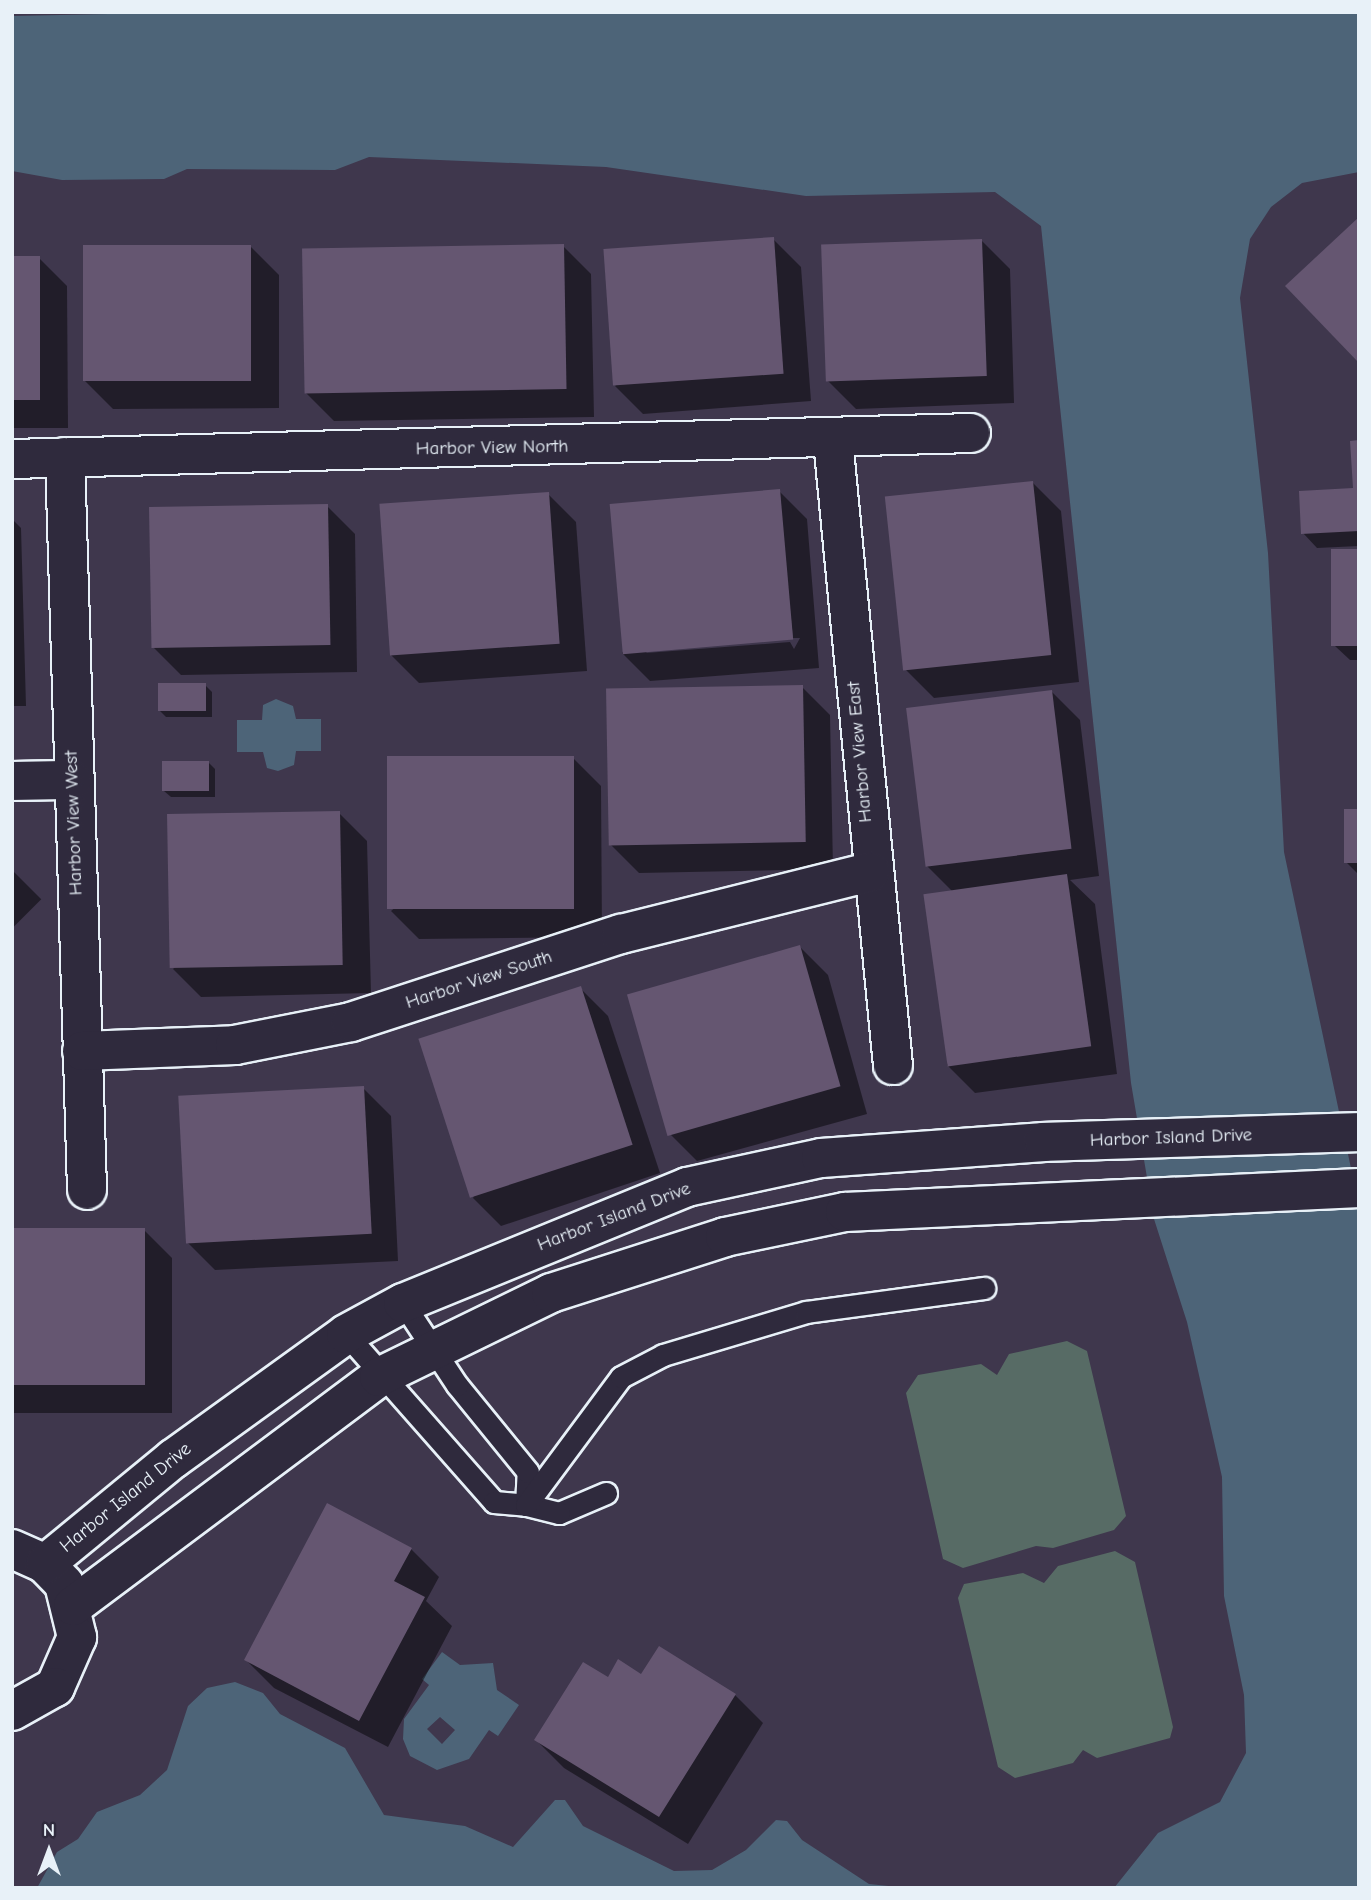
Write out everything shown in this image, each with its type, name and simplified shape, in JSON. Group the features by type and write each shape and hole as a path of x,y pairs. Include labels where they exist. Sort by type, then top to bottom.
{"street":[{"name":"Harbor View North","path":"12,459 833,440 971,433"},
{"name":"Harbor View East","path":"833,440 870,872 893,1065"},
{"name":"Harbor View West","path":"65,457 72,780 87,1189"},
{"path":"12,781 72,780"},
{"name":"Harbor View South","path":"82,1051 235,1045 351,1022 621,934 870,872"},
{"name":"Harbor Island Drive","path":"29,1556 173,1459 346,1334 403,1303 687,1187 821,1158 1044,1142 1359,1132"},
{"path":"73,1606 379,1377 432,1346 551,1293 725,1237 845,1212 1359,1188"},
{"path":"12,1711 55,1687 70,1664 77,1637 73,1606 29,1556"}],"lane":[{"path":"526,1505 621,1377 663,1355 806,1312 984,1288"},
{"path":"403,1303 527,1472 526,1505"},
{"path":"346,1334 379,1377 494,1502 526,1505 559,1513 606,1493"}],"green space":[{"path":"1067,1341 1087,1351 1126,1516 1114,1530 1053,1548 1036,1546 963,1568 943,1559 906,1393 918,1375 981,1364 997,1375 1009,1354"},
{"path":"1115,1551 1135,1562 1173,1727 1170,1738 1097,1758 1083,1750 1073,1763 1015,1778 998,1767 958,1598 964,1584 1023,1573 1044,1583 1058,1566"}],"water":[{"path":"205,12 1359,12 1359,172 1302,183 1271,207 1250,239 1240,298 1268,553 1284,852 1359,1206 1359,1888 1114,1888 1158,1833 1220,1802 1246,1753 1244,1695 1224,1596 1222,1477 1187,1322 1154,1219 1131,1083 1041,226 995,192 806,196 606,167 369,157 335,170 187,169 164,179 62,180 12,171 12,16"},
{"path":"276,699 293,706 296,719 321,719 321,751 296,751 294,765 278,771 267,768 263,752 237,752 237,720 262,720 263,705"},
{"path":"442,1652 460,1665 493,1663 497,1690 519,1705 498,1736 489,1730 469,1759 437,1770 410,1756 403,1739 404,1719 429,1685 422,1679","holes":["440,1717 455,1730 442,1744 427,1729"]},
{"path":"235,1682 263,1693 280,1714 345,1748 384,1815 465,1826 513,1847 555,1800 565,1800 583,1826 674,1871 712,1870 746,1850 776,1820 787,1821 802,1840 869,1884 908,1888 37,1888 57,1852 78,1839 97,1812 140,1795 167,1770 188,1706 207,1688"}],"building":[{"path":"1359,217 1359,363 1285,286"},
{"path":"774,237 784,374 613,386 603,249"},
{"path":"982,239 987,376 826,382 821,245"},
{"path":"564,244 567,389 305,394 302,249"},
{"path":"83,245 251,245 251,381 83,381"},
{"path":"12,256 40,256 40,400 12,400"},
{"path":"1359,440 1359,531 1301,534 1299,491 1353,488 1350,441"},
{"path":"1033,481 1051,655 903,671 885,497"},
{"path":"780,489 793,639 623,654 610,504"},
{"path":"549,492 560,644 390,655 379,504"},
{"path":"328,504 330,645 151,648 149,507"},
{"path":"1331,549 1359,549 1359,646 1331,646"},
{"path":"158,683 206,683 206,711 158,711"},
{"path":"803,685 806,842 609,845 606,688"},
{"path":"1052,690 1071,849 926,867 906,708"},
{"path":"387,756 574,756 574,909 387,909"},
{"path":"162,761 209,761 209,791 162,791"},
{"path":"1344,809 1359,809 1359,863 1344,863"},
{"path":"340,811 343,965 170,968 167,814"},
{"path":"1067,874 1091,1046 948,1066 923,894"},
{"path":"800,945 841,1086 667,1136 627,995"},
{"path":"581,986 633,1145 470,1198 418,1039"},
{"path":"364,1086 372,1234 186,1244 178,1096"},
{"path":"12,1228 145,1228 145,1385 12,1385"},
{"path":"327,1503 412,1548 394,1581 425,1597 359,1721 244,1660"},
{"path":"659,1646 736,1694 659,1817 534,1740 583,1662 608,1677 618,1659 641,1674"}]}
